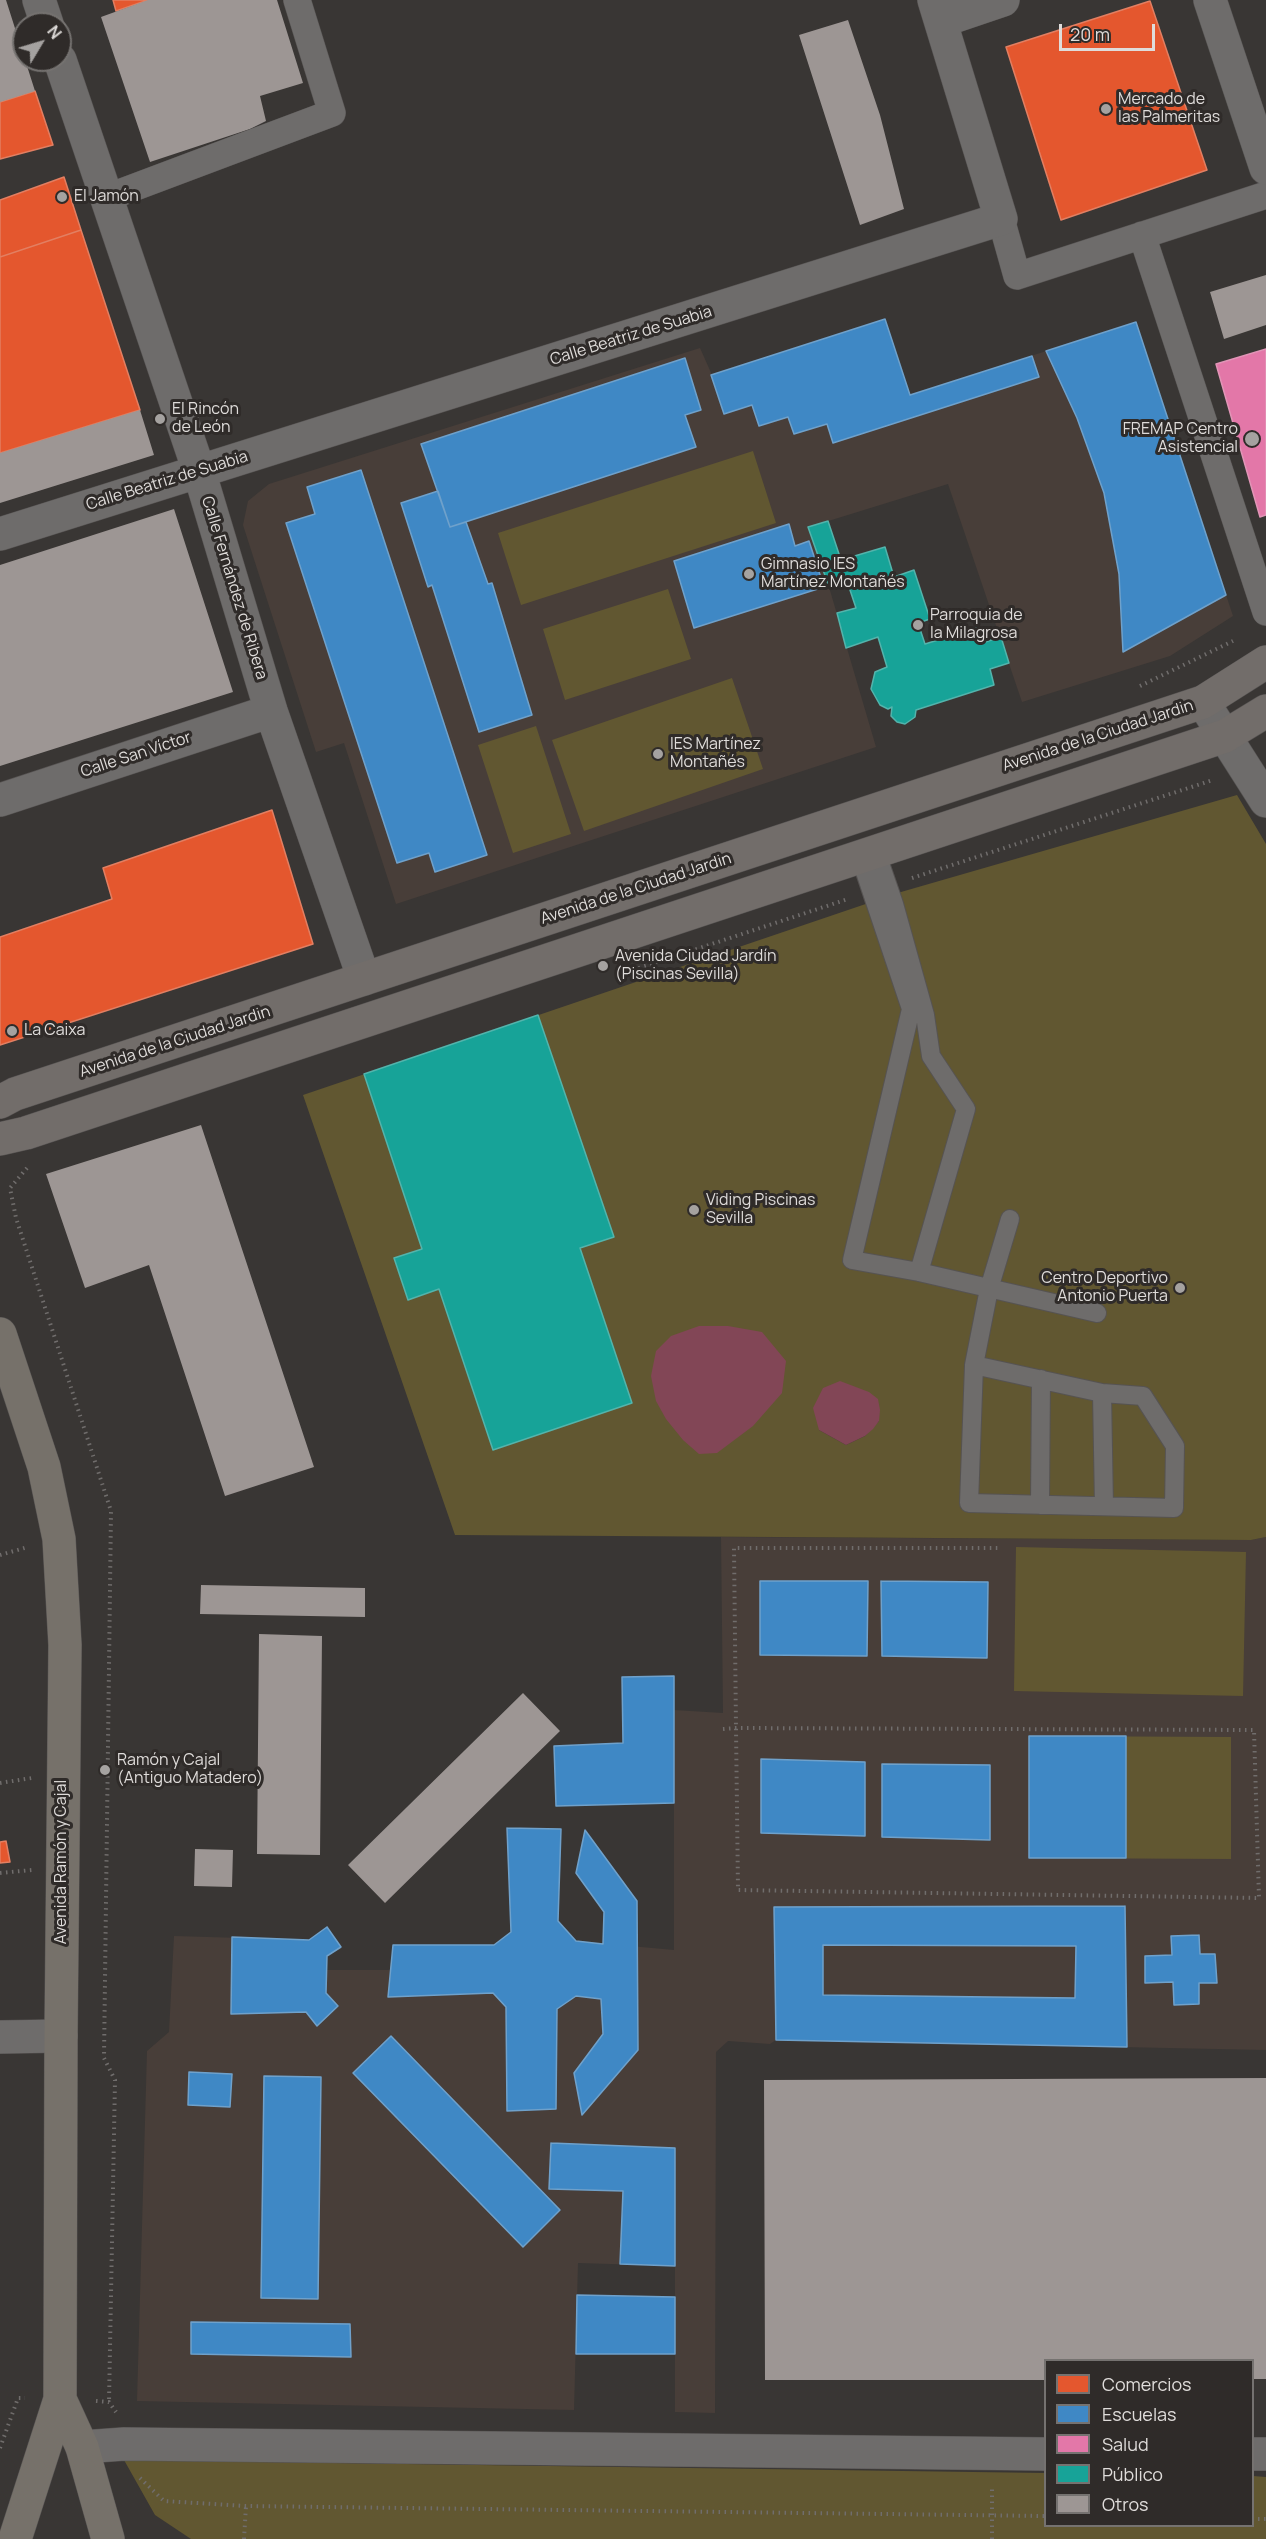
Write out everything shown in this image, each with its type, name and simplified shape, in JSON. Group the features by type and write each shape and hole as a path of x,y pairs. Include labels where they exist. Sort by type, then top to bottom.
{"main road":[{"name":"Avenida de la Ciudad Jardin","path":"0,1102 15,1094 1203,702 1266,662"},
{"path":"0,1139 38,1129 1225,736 1266,711"},
{"name":"Avenida Ramón y Cajal","path":"0,1334 44,1467 59,1539 65,1645 60,2036 46,2399"},
{"path":"46,2399 82,2447 108,2539"},
{"path":"15,2539 46,2399"}],"street":[{"path":"106,198 332,112 297,0"},
{"path":"1003,0 937,11 1017,276 1266,195"},
{"path":"1210,0 1264,158"},
{"name":"Calle Fernández de Ribera","path":"64,72 199,471 271,711 364,979"},
{"name":"Calle Beatriz de Suabia","path":"0,534 1001,219"},
{"path":"1142,235 1266,612"},
{"path":"1203,702 1266,801"},
{"name":"Calle San Víctor","path":"0,800 271,711"},
{"path":"0,2037 60,2036"},
{"path":"82,2447 124,2444 1044,2454"}],"lane":[{"path":"868,855 911,1009 852,1260 919,1272 989,1290 1097,1313"},
{"path":"868,855 894,904 925,1015 931,1056 966,1109 919,1272"},
{"path":"974,1365 1102,1393 1143,1396 1176,1446 1174,1508 969,1503 974,1365 989,1290 1010,1219"},
{"path":"1040,1505 1041,1379"},
{"path":"1102,1393 1104,1506"}],"path":[{"path":"723,1729 736,1728 1254,1730 1259,1898 738,1890 736,1728 734,1548 998,1548"},
{"path":"0,2448 18,2397 46,2399"},
{"path":"135,2474 164,2501 246,2506 1044,2516"},
{"path":"244,2539 246,2506"}],"shaded area":[{"path":"885,319 910,395 1136,322 1233,616 1170,656 1022,702 948,484 809,527 876,747 396,904 344,743 316,752 243,525 248,501 269,484 700,348 712,375"},
{"path":"753,451 776,523 521,605 498,533"},
{"path":"668,589 691,659 565,700 543,629"},
{"name":"IES Martínez Montañés","path":"732,678 763,769 584,831 552,740"},
{"path":"536,726 571,834 513,853 478,745"},
{"name":"Viding Piscinas Sevilla","path":"1237,795 1266,844 1266,1537 1251,1540 455,1535 303,1095 901,892","holes":["879,1421 865,1436 846,1445 819,1430"]},
{"path":"699,1326 728,1326 762,1332 786,1361 782,1393 753,1426 717,1453 699,1454 683,1440 666,1419 656,1401 651,1376 656,1351 671,1336"},
{"path":"840,1381 869,1392 878,1399 880,1410 879,1421 873,1429 865,1436 846,1445 819,1430 813,1408 823,1388"},
{"path":"721,1537 1251,1540 1266,1537 1266,2050 776,2040 770,2044 728,2041 716,2052 715,2413 675,2412 675,2266 578,2263 574,2410 137,2401 147,2051 169,2032 174,1936 309,1940 327,1927 341,1947 327,1956 327,1970 390,1970 393,1945 494,1945 511,1932 558,1921 576,1941 674,1950 674,1710 723,1713"},
{"path":"1016,1547 1246,1552 1243,1696 1014,1691"},
{"path":"1029,1736 1231,1737 1231,1859 1029,1858"},
{"path":"124,2460 1044,2473 1044,2527 1254,2527 1254,2476 1266,2477 1266,2539 191,2539 155,2515"}],"building: Comercios":[{"path":"113,0 148,0 116,11"},
{"name":"Mercado de las Palmeritas","path":"1150,1 1207,170 1061,220 1006,47"},
{"path":"35,91 53,145 0,159 0,102"},
{"path":"64,177 81,230 0,257 0,200"},
{"path":"81,230 140,410 0,453 0,257"},
{"path":"272,810 313,944 0,1045 0,937 112,899 103,868"},
{"path":"6,1841 10,1862 0,1863 0,1842"}],"building: Escuelas":[{"path":"885,319 910,395 1032,356 1039,377 833,443 827,424 794,434 788,417 759,426 752,405 724,414 711,375"},
{"path":"1136,322 1226,595 1123,652 1119,574 1104,493 1077,418 1046,351"},
{"path":"685,358 701,410 685,415 696,447 450,527 421,444"},
{"path":"361,470 487,855 435,872 429,853 397,863 286,523 315,514 307,487"},
{"path":"438,491 450,527 466,522 488,584 492,583 532,715 479,732 432,585 428,587 401,503"},
{"name":"Gimnasio IES Martínez Montañés","path":"789,524 795,546 809,541 824,587 694,628 674,561"},
{"path":"760,1581 868,1581 867,1656 760,1655"},
{"path":"881,1581 988,1582 987,1658 882,1656"},
{"path":"674,1676 674,1803 556,1806 554,1746 623,1743 622,1677"},
{"path":"1029,1736 1126,1736 1126,1858 1029,1858"},
{"path":"761,1759 865,1762 865,1836 761,1833"},
{"path":"882,1764 990,1765 990,1840 882,1837"},
{"path":"507,1828 561,1829 558,1921 576,1941 603,1944 604,1912 576,1873 585,1830 637,1901 638,2050 582,2115 574,2073 603,2034 601,1999 576,1996 557,2009 556,2109 507,2111 506,2007 493,1993 388,1997 393,1945 494,1945 511,1932"},
{"path":"1125,1906 1127,2047 776,2040 774,1907","holes":["823,1945 1076,1946 1075,1998 823,1995"]},
{"path":"327,1927 341,1947 327,1956 326,1993 338,2006 317,2026 306,2012 231,2014 232,1937 309,1940"},
{"path":"1199,1935 1200,1954 1215,1954 1217,1983 1199,1983 1199,2004 1174,2005 1173,1982 1145,1983 1145,1956 1172,1955 1171,1936"},
{"path":"391,2036 560,2210 523,2247 353,2073"},
{"path":"189,2072 232,2074 230,2107 188,2105"},
{"path":"264,2076 321,2077 318,2299 261,2298"},
{"path":"551,2143 675,2148 675,2266 620,2264 623,2191 549,2189"},
{"path":"577,2295 675,2297 675,2354 576,2354"},
{"path":"191,2322 350,2324 351,2357 191,2354"}],"building: Salud":[{"name":"FREMAP Centro Asistencial","path":"1266,349 1266,515 1260,517 1216,364"}],"building: Público":[{"path":"828,521 841,560 885,547 894,577 914,570 930,619 918,623 925,644 977,628 982,643 1001,637 1009,663 990,669 994,685 916,710 915,717 905,724 897,722 891,716 892,707 888,709 880,705 871,689 875,672 887,667 878,637 846,648 837,613 856,608 847,581 829,587 808,527"},
{"path":"538,1015 614,1237 580,1248 632,1403 493,1450 439,1289 408,1300 394,1258 422,1249 364,1074"}],"building: Otros":[{"path":"0,0 6,0 12,19 12,72 29,72 35,91 0,102"},
{"path":"148,0 277,0 303,83 260,96 266,121 250,129 150,162 101,17"},
{"path":"848,20 880,115 904,209 860,225 799,35"},
{"path":"1266,275 1266,325 1224,339 1210,292"},
{"path":"140,410 154,455 0,503 0,453"},
{"path":"174,509 233,692 0,766 0,565"},
{"path":"201,1125 314,1467 225,1496 149,1265 85,1288 46,1174"},
{"path":"201,1585 365,1588 365,1617 200,1614"},
{"path":"259,1634 322,1636 320,1855 257,1854"},
{"path":"523,1693 560,1731 385,1903 348,1865"},
{"path":"195,1849 233,1850 232,1887 194,1886"},
{"path":"1266,2078 1266,2379 1254,2379 1254,2359 1044,2359 1044,2380 765,2380 764,2080"}],"place":[{"name":"Mercado de las Palmeritas","path":"1106,109"},
{"name":"El Jamón","path":"62,197"},
{"name":"El Rincón de León","path":"160,419"},
{"name":"FREMAP Centro Asistencial","path":"1252,439"},
{"name":"Gimnasio IES Martínez Montañés","path":"749,574"},
{"name":"Parroquia de la Milagrosa","path":"918,625"},
{"name":"IES Martínez Montañés","path":"658,754"},
{"name":"Avenida Ciudad Jardín (Piscinas Sevilla)","path":"603,966"},
{"name":"La Caixa","path":"12,1031"},
{"name":"Viding Piscinas Sevilla","path":"694,1210"},
{"name":"Centro Deportivo Antonio Puerta","path":"1180,1288"},
{"name":"Ramón y Cajal (Antiguo Matadero)","path":"105,1770"}]}
